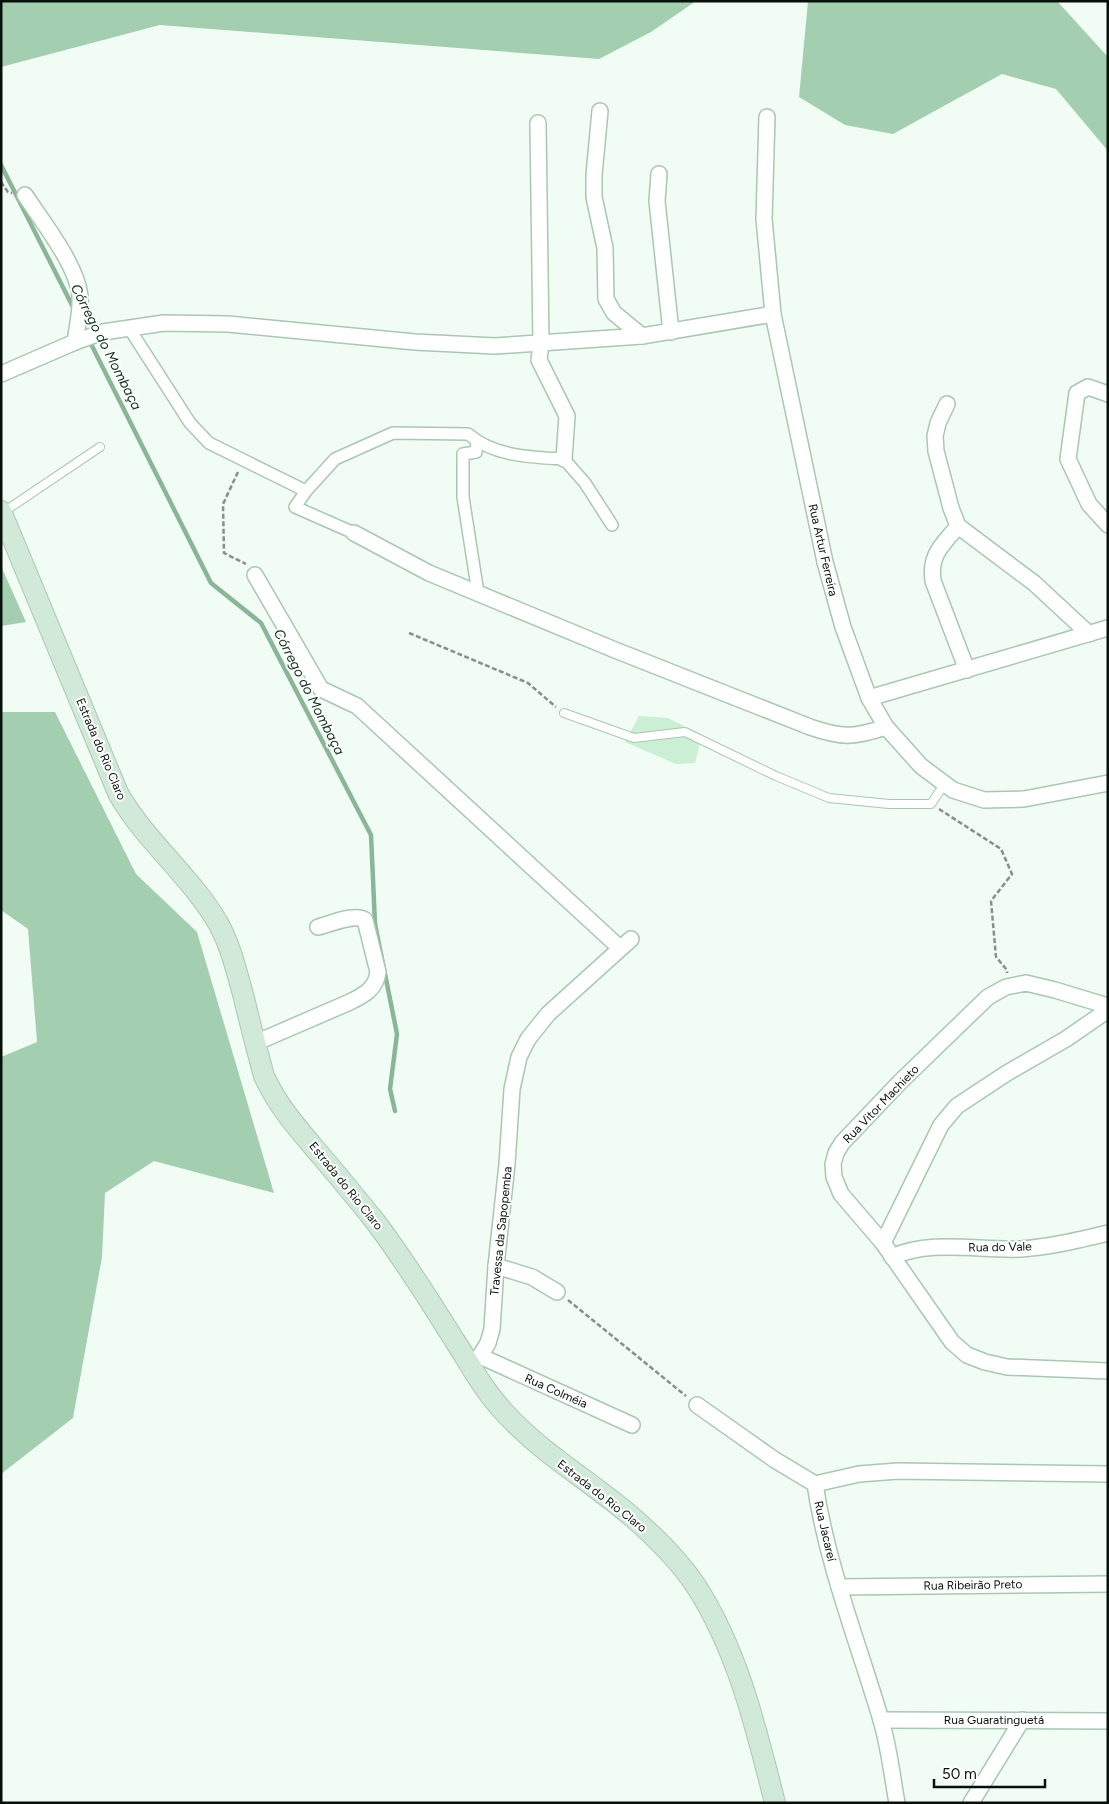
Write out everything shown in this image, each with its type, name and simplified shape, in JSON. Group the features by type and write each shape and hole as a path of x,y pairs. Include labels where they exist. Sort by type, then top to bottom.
{"main road":[{"name":"Estrada do Rio Claro","path":"2,512 118,794 128,811 200,897 218,922 229,944 264,1076 280,1105 387,1237 475,1360 486,1390 504,1413 548,1453 630,1515 665,1548 695,1584 718,1624 736,1671 754,1722 775,1803"}],"street":[{"path":"600,111 594,175 594,197 604,248 606,299 614,313 642,336"},
{"name":"Rua Artur Ferreira","path":"767,117 764,219 773,314 825,562 843,627 869,698 886,726 920,766 953,790 984,800 1024,799 1108,783"},
{"path":"538,123 541,343 539,360 567,416 564,460"},
{"path":"659,174 657,200 672,332"},
{"path":"26,195 64,255 80,294 75,342"},
{"path":"1,374 103,332 164,323 228,324 495,346 642,336 773,314"},
{"path":"128,328 190,423 209,443 306,491"},
{"path":"1108,394 1088,387 1077,393 1068,459 1089,504 1108,526"},
{"path":"947,404 938,423 935,436 936,451 951,508 958,526 1034,583 1089,634"},
{"path":"612,525 585,483 564,460 509,454 477,441 468,434 394,433 335,460 306,491 295,507 354,533 429,573 615,650 817,730 849,736 868,733 886,726"},
{"path":"477,441 476,452 463,454 463,497 478,593"},
{"path":"958,526 937,552 933,560 932,570 933,581 967,670"},
{"name":"Travessa da Sapopemba","path":"255,575 321,689 357,706 625,944 548,1014 528,1039 519,1057 512,1089 492,1329 488,1343 475,1360"},
{"path":"869,698 1108,628"},
{"path":"255,1043 350,1002 374,987 378,972 365,920 355,917 318,927"},
{"name":"Rua Vitor Machieto","path":"1108,1008 1055,990 1026,983 1006,987 988,998 900,1082 842,1144 836,1153 833,1164 834,1177 841,1194 883,1243 952,1342 967,1355 985,1362 1007,1367 1108,1371"},
{"path":"883,1243 940,1125 958,1106 1008,1073 1066,1040 1108,1008"},
{"name":"Rua do Vale","path":"892,1258 906,1251 924,1249 1021,1249 1058,1244 1108,1233"},
{"path":"496,1266 532,1277 557,1292"},
{"name":"Rua Colméia","path":"475,1360 632,1425"},
{"path":"697,1405 775,1460 816,1484"},
{"name":"Rua Jacareí","path":"897,1803 881,1720 839,1587 822,1519 816,1484 859,1474 898,1471 1108,1474"},
{"name":"Rua Ribeirão Preto","path":"839,1587 1108,1584"},
{"name":"Rua Guaratinguetá","path":"881,1720 1108,1721"},
{"path":"970,1803 1022,1720"}],"lane":[{"path":"2,512 100,447"},
{"path":"564,713 634,738 685,732 776,776 829,798 889,804 931,804 945,783"}],"path":[{"path":"243,460 223,504 224,553 247,564 255,575"},
{"path":"409,633 528,683 564,713"},
{"path":"931,804 1001,849 1012,874 991,901 996,958 1007,970 1006,987"},
{"path":"557,1292 697,1405"}],"green space":[{"path":"1,1 696,1 651,32 599,59 160,25 1,67"},
{"path":"808,1 1057,1 1108,57 1108,151 1056,89 1002,74 893,134 845,125 799,97"},
{"path":"1,566 26,622 1,626"},
{"path":"1,712 55,712 136,874 197,932 274,1193 154,1161 105,1193 102,1257 73,1418 1,1474 1,1057 37,1042 28,929 1,910"},
{"path":"639,716 668,718 702,735 695,763 676,764 625,742"}],"waterway":[{"name":"Córrego do Mombaça","path":"1,165 75,311"},
{"name":"Córrego do Mombaça","path":"89,340 211,583 261,623 371,835 375,924 397,1034 390,1089 395,1111"}]}
